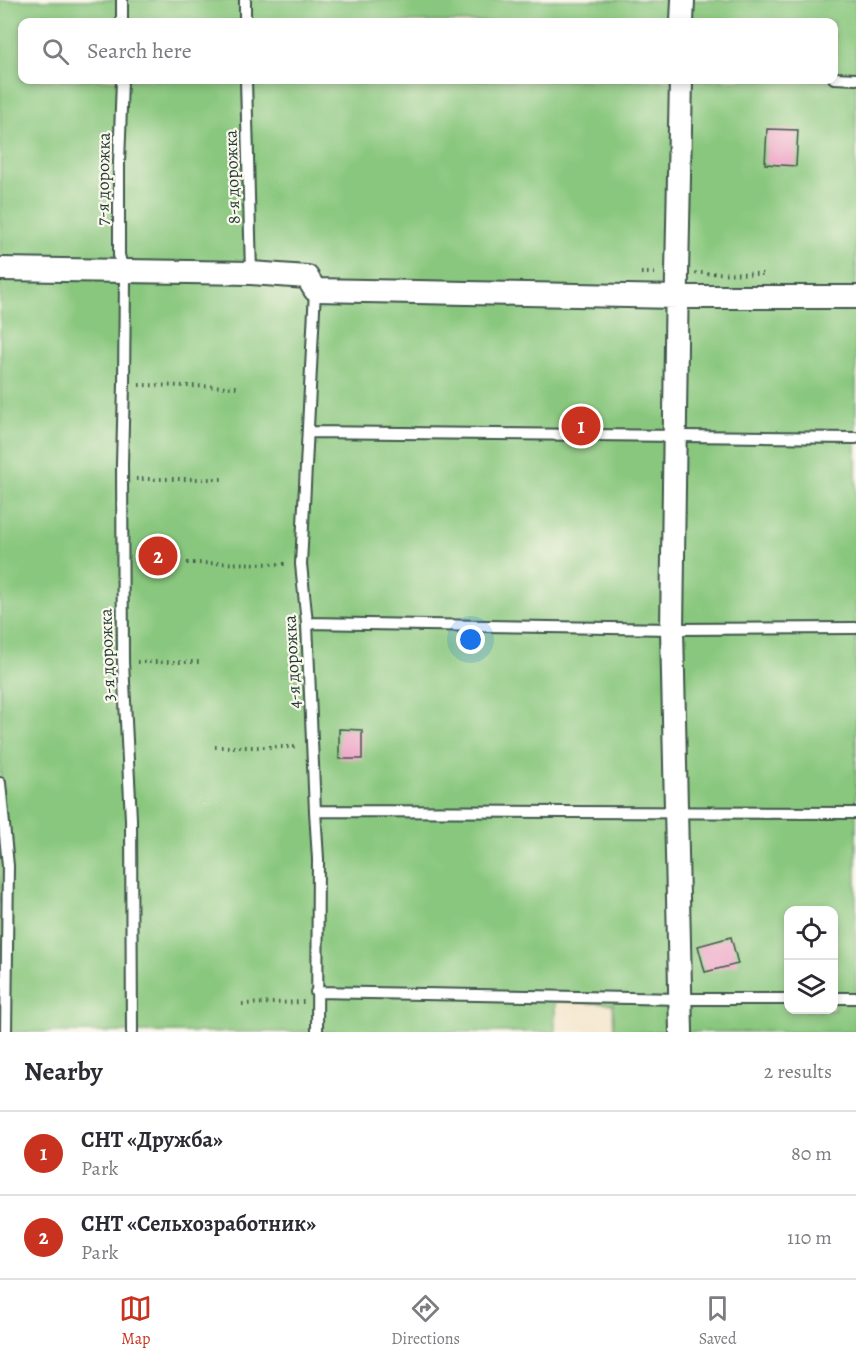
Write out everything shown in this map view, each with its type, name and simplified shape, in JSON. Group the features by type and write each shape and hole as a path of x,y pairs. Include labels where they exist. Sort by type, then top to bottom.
{"street":[{"path":"682,18 683,0"},
{"path":"681,84 672,629 681,1032"},
{"path":"0,270 124,274 251,273 307,277 315,290 677,297 856,297"}],"lane":[{"path":"122,0 122,18"},
{"path":"245,0 245,18"},
{"path":"838,78 856,79"},
{"name":"7-я дорожка","path":"122,84 119,255 124,274"},
{"name":"8-я дорожка","path":"246,84 251,273"},
{"name":"3-я дорожка","path":"124,274 123,662 131,819 132,1032"},
{"name":"4-я дорожка","path":"315,290 301,564 307,623 318,859 317,1032"},
{"path":"308,432 856,438"},
{"path":"307,623 672,629 856,628"},
{"path":"0,783 8,867 6,1032"},
{"path":"315,812 856,813"},
{"path":"316,997 784,999"},
{"path":"838,999 856,998"}],"path":[{"path":"124,384 237,387"},
{"path":"122,479 222,479"},
{"path":"187,563 301,564"},
{"path":"123,662 199,662"},
{"path":"215,747 312,747"},
{"path":"242,1004 316,997"}],"green space":[{"path":"0,0 856,0 856,1032 614,1032 613,1004 555,1001 555,1032 0,1032"}],"building":[{"path":"767,129 798,130 796,166 765,164"},
{"path":"339,729 362,730 362,759 339,759"},
{"path":"731,937 738,964 705,972 698,946"}],"place":[{"name":"СНТ «Дружба»","path":"581,426"},
{"name":"СНТ «Сельхозработник»","path":"158,556"}]}
